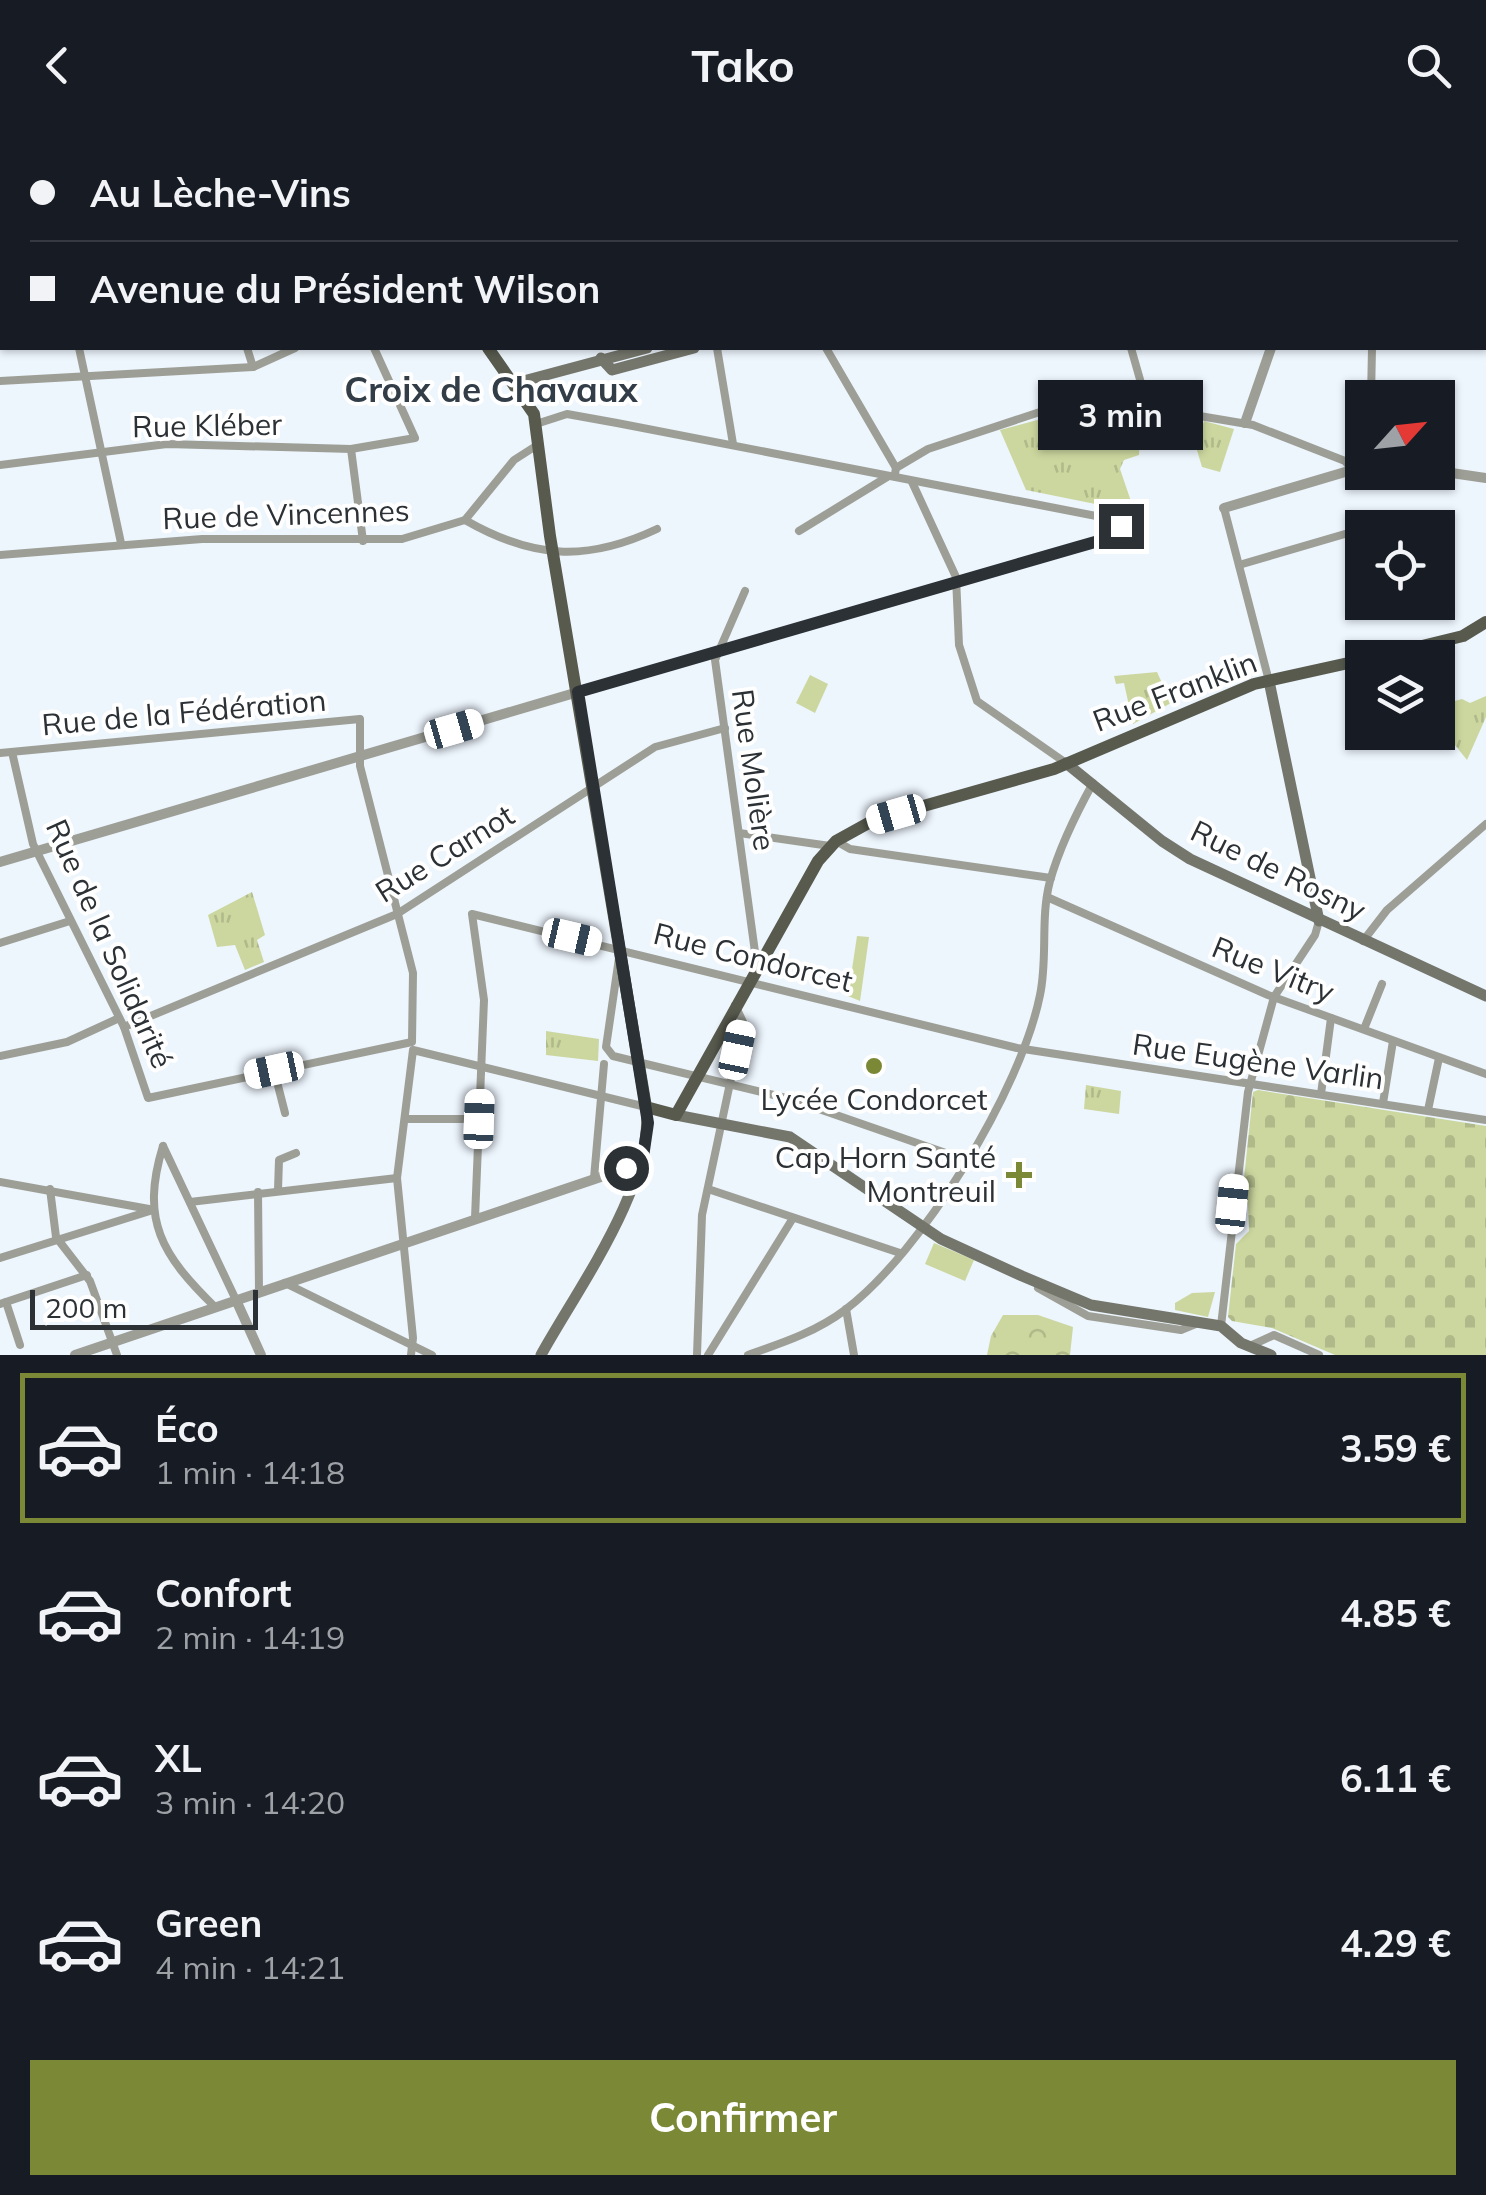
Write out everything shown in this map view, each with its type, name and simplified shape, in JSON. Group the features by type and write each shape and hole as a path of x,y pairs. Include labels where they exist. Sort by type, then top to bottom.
{"main road":[{"path":"490,350 532,406 536,424 646,1107 638,1181 541,1355"},
{"path":"516,383 638,350"},
{"path":"601,358 612,370 687,350"},
{"path":"1433,640 1480,626"},
{"name":"Rue Franklin","path":"833,844 874,820 1066,763 1270,681 1345,664"},
{"path":"1270,681 1319,921"},
{"name":"Rue de Rosny","path":"1066,763 1162,842 1319,921 1486,996"},
{"path":"676,1115 735,1010 748,1001 751,980 762,958 833,844"},
{"path":"646,1107 790,1137 941,1239 1022,1276 1091,1305 1220,1326 1271,1355"}],"street":[{"path":"79,350 120,543"},
{"path":"248,350 253,366"},
{"path":"0,381 253,366 290,350"},
{"name":"Rue Kléber","path":"0,465 167,444 351,449 415,438 375,350"},
{"path":"717,350 732,444"},
{"path":"1134,350 1148,404"},
{"path":"1245,424 1270,350"},
{"path":"1371,380 1372,350"},
{"path":"828,351 893,473 925,483"},
{"path":"799,531 928,449 1073,401 1148,404 1245,424 1345,461"},
{"path":"0,862 1116,536 1122,521 925,483 893,473 566,414 536,424"},
{"path":"539,444 514,460 465,520 494,536 566,556 608,550 657,529"},
{"path":"351,449 363,540"},
{"path":"1270,681 1224,508 1345,472"},
{"path":"1455,473 1486,478"},
{"path":"912,482 956,584 959,644 977,701 1066,763"},
{"name":"Rue de Vincennes","path":"0,555 120,543 402,539 465,520"},
{"path":"1240,565 1345,534"},
{"name":"Rue Molière","path":"745,591 715,660 754,952 762,958"},
{"name":"Rue de la Fédération","path":"0,753 360,719 360,757"},
{"name":"Rue Carnot","path":"0,1056 67,1042 397,914 656,748 725,728"},
{"name":"Rue de la Solidarité","path":"12,752 36,852 120,1023 148,1098 274,1070"},
{"path":"360,757 414,978 398,1178 411,1350"},
{"path":"748,1355 802,1336 846,1309 925,1226 966,1160 1023,1049 1041,994 1051,878 1093,783"},
{"path":"1364,941 1387,910 1486,824"},
{"path":"739,834 833,844 850,850 1051,878"},
{"name":"Rue Vitry","path":"1047,897 1274,997 1486,1074"},
{"name":"Rue Condorcet","path":"481,1066 484,1000 472,914 1023,1049"},
{"path":"0,943 70,921"},
{"path":"1220,1326 1250,1084 1274,997 1315,934 1319,921"},
{"path":"621,948 606,1047 613,1056 790,1099 966,1160"},
{"path":"1364,1029 1382,984"},
{"path":"697,1355 702,1216 743,1022 735,1010"},
{"path":"1320,1094 1331,1018"},
{"path":"1383,1103 1393,1041"},
{"path":"285,1113 274,1070 411,1047 646,1107"},
{"name":"Rue Eugène Varlin","path":"1023,1049 1486,1120"},
{"path":"1428,1110 1439,1058"},
{"path":"594,1178 604,1064"},
{"path":"475,1218 481,1066"},
{"path":"405,1118 479,1119"},
{"path":"215,1307 176,1266 152,1218 163,1146 262,1355"},
{"path":"278,1190 279,1160 296,1153"},
{"path":"74,1355 642,1164"},
{"path":"190,1202 398,1178"},
{"path":"0,1182 153,1210"},
{"path":"50,1189 56,1237 87,1275 117,1355"},
{"path":"708,1189 900,1253"},
{"path":"258,1192 259,1292"},
{"path":"0,1258 56,1237 153,1210"},
{"path":"708,1355 793,1218"},
{"path":"20,1345 3,1303 87,1275"},
{"path":"286,1284 411,1350 432,1355"},
{"path":"846,1309 854,1355"},
{"path":"1250,1346 1274,1335 1318,1355"}],"green space":[{"path":"1089,406 1142,414 1139,455 1124,460 1120,469 1135,513 1128,511 1128,506 1122,505 1120,509 1026,490 1000,430"},
{"path":"1204,421 1234,429 1220,472 1202,467 1196,447"},
{"path":"1157,672 1171,703 1133,724 1124,683 1116,684 1114,676"},
{"path":"810,675 828,684 815,713 796,703"},
{"path":"1486,696 1486,717 1467,760 1455,745 1455,701 1470,703"},
{"path":"252,892 265,935 257,940 264,962 245,970 235,945 217,947 208,915"},
{"path":"857,936 869,937 860,1001 848,996"},
{"path":"546,1031 599,1039 598,1061 546,1055"},
{"path":"1086,1085 1121,1091 1119,1114 1084,1109"},
{"path":"1253,1092 1486,1126 1486,1355 1335,1355 1272,1328 1228,1317 1236,1244 1249,1231 1248,1204 1242,1198"},
{"path":"934,1243 974,1260 965,1281 925,1264"},
{"path":"1215,1292 1208,1317 1175,1310 1175,1303 1192,1293"},
{"path":"1003,1315 1038,1315 1073,1327 1070,1355 987,1355 991,1336"}],"place":[{"name":"Lycée Condorcet","path":"874,1066"},
{"name":"Cap Horn Santé Montreuil","path":"1019,1175"}],"district":[{"name":"Croix de Chavaux","path":"491,390"}],"route":[{"path":"626,1168 642,1164 648,1123 578,692 1116,536 1121,526"}]}
